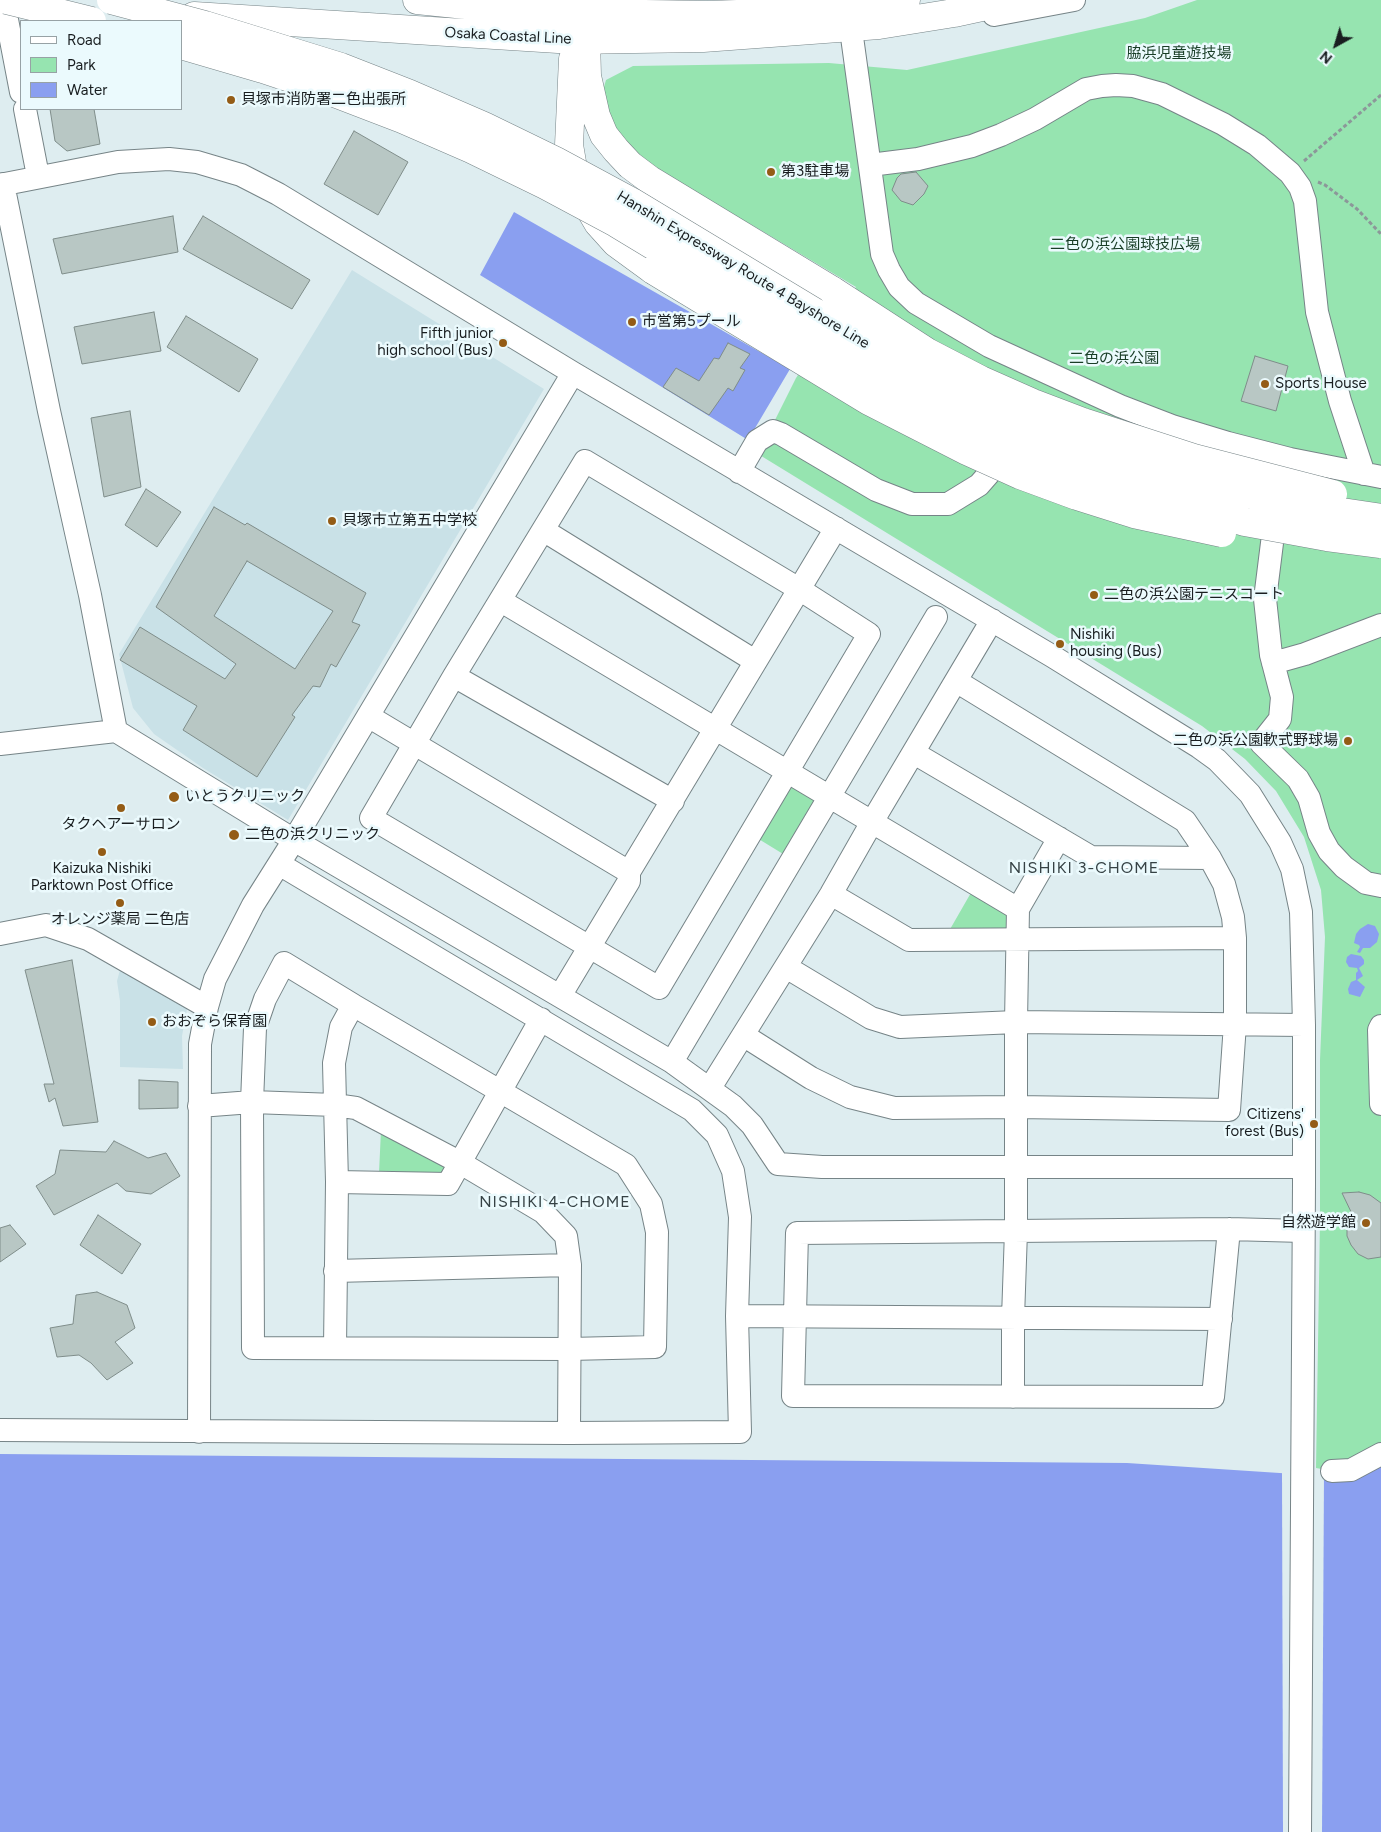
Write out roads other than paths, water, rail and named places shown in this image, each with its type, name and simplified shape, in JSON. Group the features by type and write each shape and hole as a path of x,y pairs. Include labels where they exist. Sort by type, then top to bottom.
{"main road":[{"name":"Hanshin Expressway Route 4 Bayshore Line","path":"111,0 205,25 341,67 484,126 556,161 632,202 894,360 958,393 1028,425 1096,452 1165,474 1315,508 1381,518"},
{"name":"Osaka Coastal Line","path":"417,0 505,9 580,13 765,16 879,25 954,13 1014,0"},
{"name":"Osaka Coastal Line","path":"3,1 580,40 703,38 765,16 867,6 906,0"},
{"path":"3,1 88,20"},
{"path":"580,13 580,40 569,145 574,174 584,199 598,223 616,243 653,270 869,401 917,427 1020,475 1134,514 1193,528 1260,540 1328,549 1381,552"},
{"path":"580,40 596,116 604,134 630,165 650,180 833,291 927,352 981,380 1083,422 1194,458 1263,477 1381,503"},
{"name":"Hanshin Expressway Route 4 Bayshore Line","path":"182,45 263,69 329,92 402,119 496,161 616,223 884,386 1018,451 1084,477 1245,522 1327,537 1381,544"}],"street":[{"path":"765,16 852,37 958,22 1074,0"},
{"path":"3,1 20,87"},
{"path":"852,37 882,254 899,287 916,303 990,346 1120,406 1172,426 1290,459 1372,476"},
{"path":"870,165 918,159 972,146 1001,136 1086,89 1116,84 1133,86 1162,94 1197,110 1257,145 1290,173 1300,187 1305,201 1319,321 1340,401 1372,476"},
{"path":"24,110 38,176"},
{"path":"116,731 90,594 49,411 2,185 38,176 118,162 169,159 197,162 241,175 278,194 573,373 1052,656 1217,760 1250,794 1280,842 1292,869 1298,890 1301,912 1304,1025 1300,1832"},
{"path":"739,472 757,441 773,431 876,490 912,504 948,504 980,485 1000,461 1020,423 1032,390 1034,367"},
{"path":"199,1432 200,1044 207,1007 216,978 253,905 294,840 573,373"},
{"path":"1290,459 1277,506 1265,599 1273,663 1282,697 1280,719 1261,743 1298,779 1309,798 1319,833 1329,851 1344,867 1366,883 1381,886"},
{"path":"585,461 799,589 869,634 659,988 371,818 454,676 585,461"},
{"path":"560,996 628,881 629,872 836,528"},
{"path":"543,530 755,661"},
{"path":"501,601 1018,909"},
{"path":"672,1062 936,617"},
{"path":"710,1088 832,894 872,822 992,620"},
{"path":"1273,663 1305,654 1381,626"},
{"path":"454,676 673,800"},
{"path":"743,1034 811,1078 850,1097 894,1108 1016,1107 1229,1110 1235,1024 1235,938 1233,917 1224,884 1210,858 1185,821 956,681"},
{"path":"368,716 413,745 629,872"},
{"path":"0,744 116,731 294,840 672,1062 710,1088 752,1124 778,1164 822,1167 1303,1167"},
{"path":"914,753 1091,857 1210,858"},
{"path":"1013,1397 1018,909 1059,838"},
{"path":"0,1430 740,1432 737,1316 740,1217 734,1171 718,1136 692,1110 279,864"},
{"path":"832,894 910,940 1235,938"},
{"path":"0,934 46,925 88,940 207,1007"},
{"path":"284,963 501,1093 626,1165 650,1204 657,1232 655,1347 569,1349 253,1348 252,1102 254,1028 265,998 284,963"},
{"path":"786,967 871,1018 900,1027 1016,1022 1304,1025"},
{"path":"335,1348 337,1182 334,1063 341,1027 353,1005"},
{"path":"337,1182 448,1184 541,1019"},
{"path":"1381,1026 1379,1030 1381,1104"},
{"path":"199,1106 252,1102 335,1104 356,1108 460,1162 543,1212 566,1236 570,1265 569,1433"},
{"path":"1229,1230 1213,1397 793,1396 797,1233 1229,1230 1303,1231"},
{"path":"335,1271 570,1265"},
{"path":"737,1316 1221,1319"},
{"path":"1332,1471 1351,1470 1381,1454"}],"water":[{"name":"市営第5プール","path":"514,212 790,369 748,440 480,275"},
{"path":"1368,924 1375,926 1379,934 1377,942 1370,948 1363,948 1360,953 1357,952 1360,947 1354,943 1356,934"},
{"path":"1351,954 1361,956 1364,960 1364,964 1359,968 1363,976 1357,980 1365,987 1360,997 1349,994 1348,989 1351,982 1356,980 1356,973 1358,971 1357,968 1349,967 1346,962 1347,957"},
{"path":"0,1454 1127,1463 1356,1478 1381,1464 1381,1832 0,1832"}],"place":[{"name":"貝塚市消防署二色出張所","path":"231,100"},
{"name":"第3駐車場","path":"771,172"},
{"name":"市営第5プール","path":"632,322"},
{"name":"Fifth junior high school (Bus)","path":"503,343"},
{"name":"Sports House","path":"1265,384"},
{"name":"貝塚市立第五中学校","path":"332,521"},
{"name":"二色の浜公園テニスコート","path":"1094,595"},
{"name":"Nishiki housing (Bus)","path":"1060,644"},
{"name":"二色の浜公園軟式野球場","path":"1348,741"},
{"name":"いとうクリニック","path":"174,797"},
{"name":"タクヘアーサロン","path":"121,808"},
{"name":"二色の浜クリニック","path":"234,835"},
{"name":"Kaizuka Nishiki Parktown Post Office","path":"102,852"},
{"name":"オレンジ薬局 二色店","path":"120,903"},
{"name":"おおぞら保育園","path":"152,1022"},
{"name":"Citizens' forest (Bus)","path":"1314,1124"},
{"name":"自然遊学館","path":"1366,1223"}],"district":[{"name":"NISHIKI 3-CHOME","path":"1084,868"},
{"name":"NISHIKI 4-CHOME","path":"555,1202"}],"park label":[{"name":"脇浜児童遊技場","path":"1179,54"},
{"name":"二色の浜公園球技広場","path":"1125,245"},
{"name":"二色の浜公園","path":"1114,359"}]}
